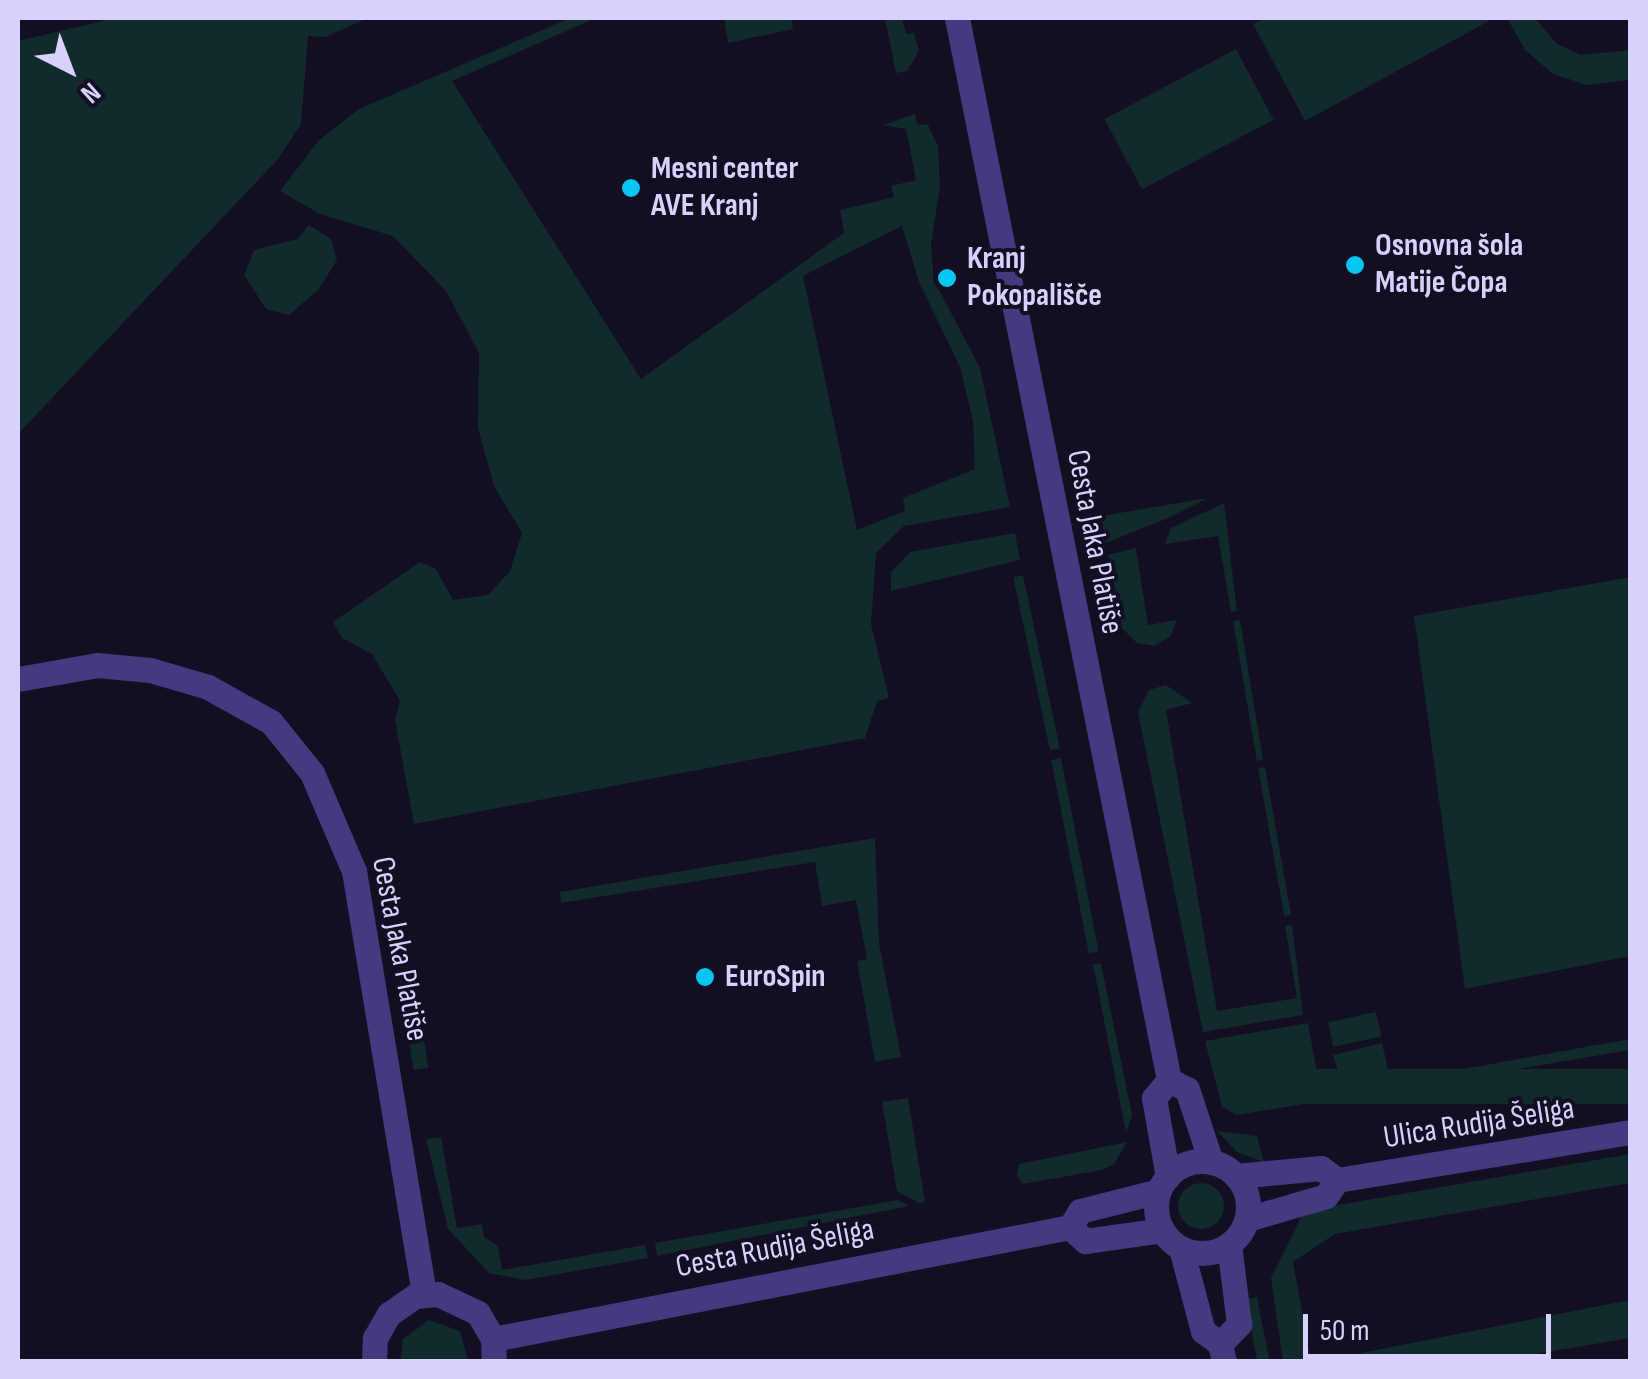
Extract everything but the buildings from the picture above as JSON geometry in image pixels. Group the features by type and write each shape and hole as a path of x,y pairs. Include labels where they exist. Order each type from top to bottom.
{"street":[{"name":"Cesta Jaka Platiše","path":"957,18 1168,1080 1154,1098 1163,1184"},
{"name":"Cesta Jaka Platiše","path":"18,679 97,666 150,670 208,688 270,722 312,773 354,872 424,1294"},
{"name":"Cesta Jaka Platiše","path":"1168,1080 1188,1089 1210,1162"},
{"name":"Ulica Rudija Šeliga","path":"1236,1176 1321,1168 1337,1180 1630,1132"},
{"path":"1210,1162 1236,1176 1248,1197 1247,1218 1230,1245 1239,1324 1222,1353 1203,1331 1172,1239 1156,1211 1163,1184 1186,1163 1210,1162"},
{"name":"Ulica Rudija Šeliga","path":"1247,1218 1326,1196 1337,1180"},
{"name":"Cesta Rudija Šeliga","path":"493,1350 1070,1227 1080,1211 1163,1184"},
{"name":"Cesta Rudija Šeliga","path":"1070,1227 1084,1240 1172,1239"},
{"path":"1172,1239 1204,1254 1230,1245"},
{"path":"374,1362 382,1322 396,1306 424,1294 470,1306 493,1350"}],"green space":[{"path":"115,18 368,18 325,37 308,36 301,124 278,159 18,434 18,41"},
{"path":"570,18 596,18 452,81 641,379 844,233 840,210 894,197 891,186 916,180 906,129 883,125 915,114 917,124 928,125 938,146 940,186 931,245 934,280 980,368 1010,507 904,526 876,553 871,624 889,698 877,701 865,738 414,824 395,720 400,701 372,654 342,638 333,622 420,562 436,569 453,600 488,595 510,571 522,533 494,486 478,428 479,353 446,291 393,236 320,214 280,191 319,140 359,109","holes":["902,226 919,282 960,367 973,421 975,469 903,498 905,511 857,530 803,276"]},
{"path":"724,18 791,18 793,29 728,43"},
{"path":"885,18 902,18 906,34 914,33 919,51 907,71 896,73"},
{"path":"1266,18 1489,21 1305,121 1253,24"},
{"path":"1507,18 1535,18 1556,43 1580,55 1630,50 1630,80 1587,85 1553,74 1525,50"},
{"path":"1236,49 1274,120 1142,190 1104,119"},
{"path":"309,225 331,239 337,260 319,289 289,315 266,309 244,275 254,250 298,239"},
{"path":"1208,498 1168,518 1106,543 1101,516"},
{"path":"1224,503 1237,611 1231,612 1218,536 1165,544 1171,528"},
{"path":"1015,533 1020,560 891,591 891,572 910,552"},
{"path":"1136,548 1148,625 1177,620 1171,636 1154,646 1137,643 1122,628 1108,555"},
{"path":"1023,575 1060,748 1050,750 1013,577"},
{"path":"1630,577 1630,956 1465,989 1414,616"},
{"path":"1240,620 1263,760 1257,761 1233,621"},
{"path":"1166,685 1192,703 1166,710 1217,1011 1297,998 1285,926 1292,925 1303,1015 1203,1032 1138,712 1149,690"},
{"path":"1061,758 1099,951 1089,953 1051,760"},
{"path":"1265,767 1291,915 1284,916 1258,768"},
{"path":"875,838 879,943 901,1057 875,1062 857,961 867,959 856,900 822,906 815,862 561,903 560,892"},
{"path":"1101,963 1132,1115 1126,1133 1093,964"},
{"path":"414,977 428,1068 414,1070 399,979"},
{"path":"1376,1012 1381,1036 1333,1047 1328,1022"},
{"path":"1308,1023 1322,1101 1237,1115 1222,1107 1205,1041"},
{"path":"1630,1039 1630,1050 1347,1098 1333,1055 1382,1043 1391,1082"},
{"path":"1282,1069 1630,1069 1630,1104 1282,1104"},
{"path":"908,1098 925,1202 919,1203 897,1191 882,1102"},
{"path":"1217,1131 1257,1136 1264,1162 1237,1152"},
{"path":"441,1137 457,1228 482,1224 484,1237 498,1246 502,1270 645,1245 648,1258 525,1280 489,1273 448,1229 426,1139"},
{"path":"1127,1142 1114,1164 1102,1170 1023,1184 1017,1175 1019,1164"},
{"path":"1630,1154 1630,1183 1335,1234 1293,1262 1311,1361 1283,1361 1271,1278 1304,1211"},
{"path":"1201,1183 1217,1190 1224,1206 1217,1222 1201,1229 1185,1222 1178,1206 1185,1190"},
{"path":"898,1200 909,1206 657,1256 655,1243"},
{"path":"1257,1297 1269,1361 1257,1362 1245,1299"},
{"path":"1630,1300 1630,1338 1494,1361 1320,1361"},
{"path":"429,1320 460,1331 468,1361 400,1361 403,1339"}],"place":[{"name":"Mesni center AVE Kranj","path":"631,188"},
{"name":"Osnovna šola Matije Čopa","path":"1355,265"},
{"name":"Kranj Pokopališče","path":"947,278"},
{"name":"EuroSpin","path":"705,977"}]}
